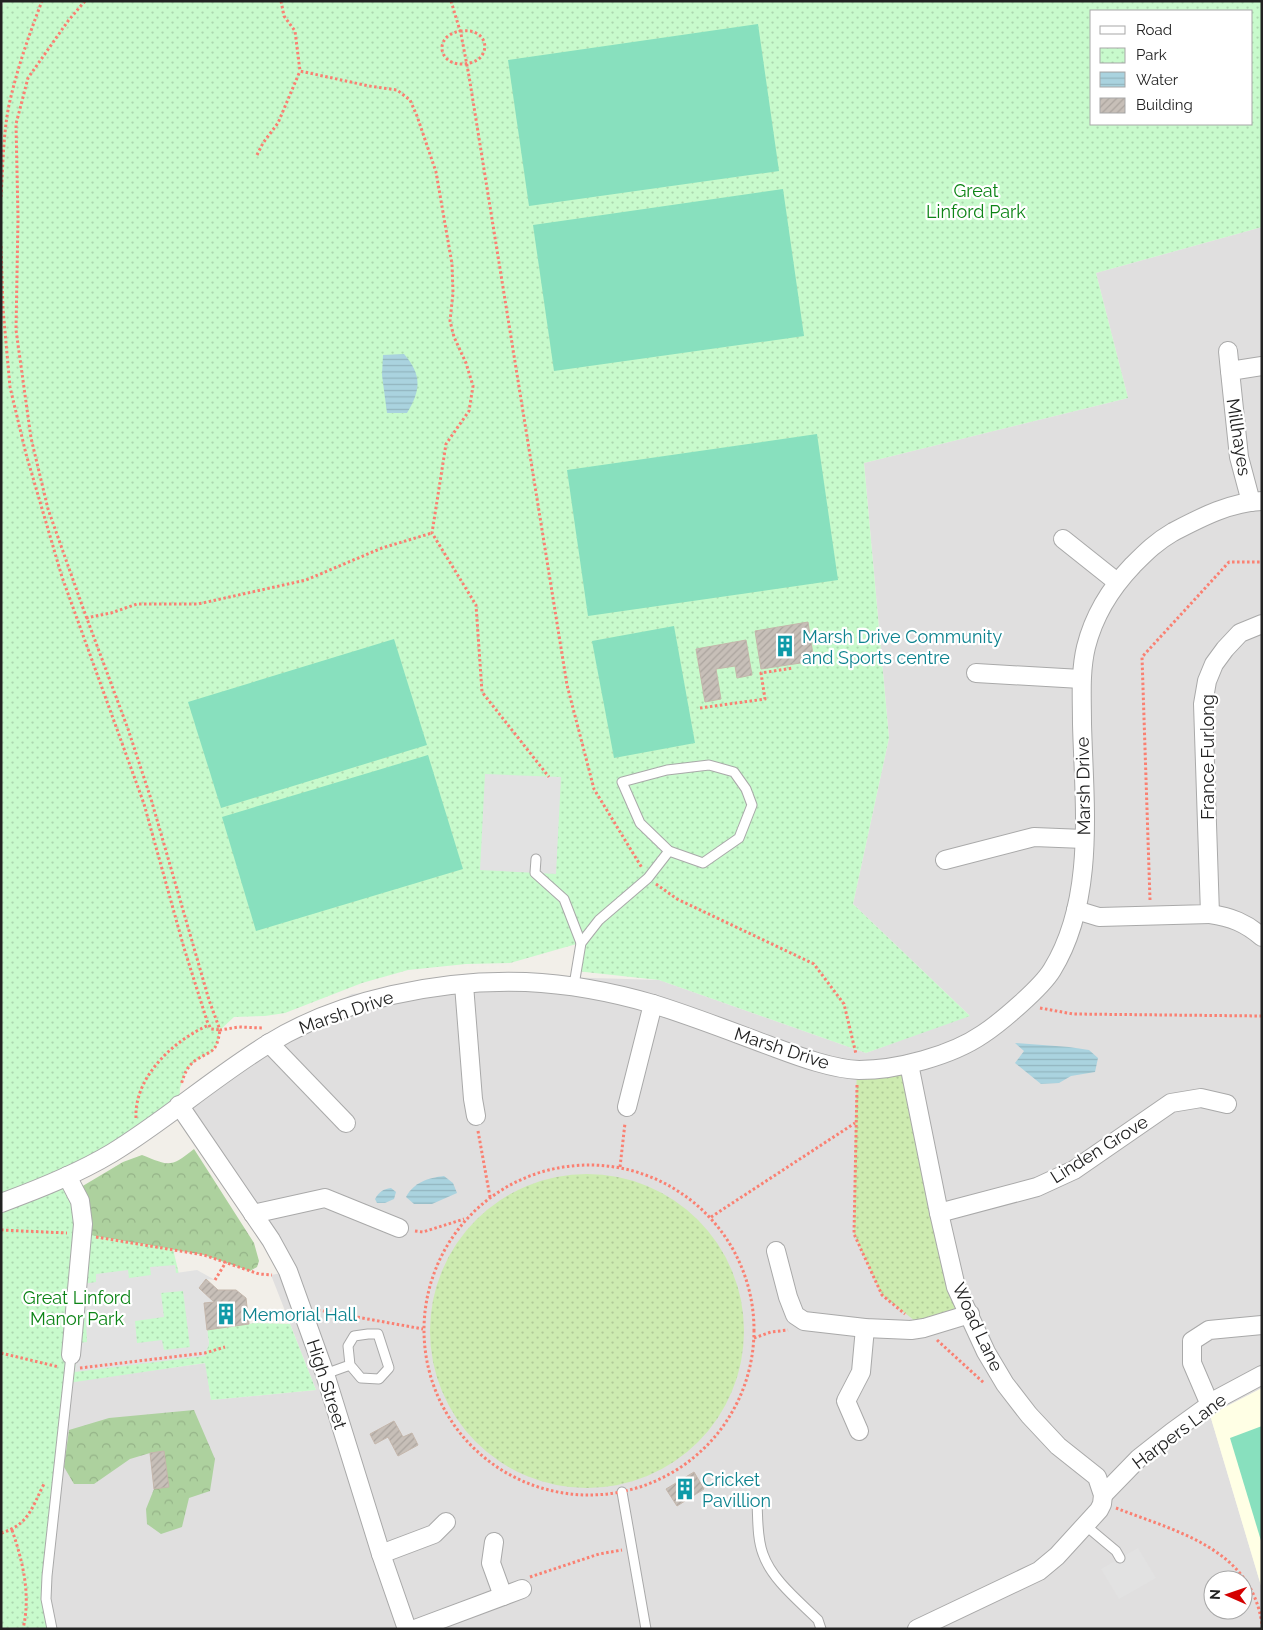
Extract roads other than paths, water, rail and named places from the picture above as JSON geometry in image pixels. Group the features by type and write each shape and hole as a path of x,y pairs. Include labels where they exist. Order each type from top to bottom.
{"street":[{"name":"Millhayes","path":"1228,351 1239,457 1256,501"},
{"path":"1230,371 1262,366"},
{"name":"Marsh Drive","path":"1,1203 67,1176 110,1154 275,1040 311,1021 363,1002 405,992 464,985 520,982 574,985 653,1004 811,1060 858,1070 909,1064 945,1053 982,1035 1020,1004 1050,973 1067,940 1076,910 1083,876 1084,839 1081,678 1087,646 1097,615 1117,582 1155,542 1208,514 1256,501"},
{"path":"1062,538 1117,582"},
{"name":"France Furlong","path":"1210,914 1203,704 1214,664 1225,649 1240,633 1262,624"},
{"path":"976,673 1081,678"},
{"path":"945,860 1034,837 1084,839"},
{"path":"1076,910 1098,917 1210,914 1229,917 1250,927 1262,938"},
{"path":"464,985 476,1116"},
{"path":"627,1107 653,1004"},
{"path":"275,1040 346,1122"},
{"name":"Woad Lane","path":"909,1064 939,1213 956,1286 986,1352 1005,1384 1029,1415 1058,1446 1097,1478 1103,1500"},
{"name":"Linden Grove","path":"939,1213 1037,1187 1074,1170 1171,1103 1201,1098 1228,1104"},
{"name":"High Street","path":"179,1105 271,1240 288,1271 325,1374 381,1554 408,1629"},
{"path":"67,1176 80,1201 83,1224 70,1362"},
{"path":"253,1214 325,1198 399,1228"},
{"path":"776,1251 794,1315 804,1321 865,1328 911,1330 970,1314"},
{"path":"1210,1404 1192,1363 1192,1341 1209,1330 1262,1325"},
{"path":"859,1431 846,1401 861,1372 865,1328"},
{"name":"Harpers Lane","path":"1103,1500 1139,1458 1210,1404 1262,1375"},
{"path":"917,1629 1038,1571 1057,1556 1099,1510 1103,1500"},
{"path":"381,1554 434,1534 446,1522"},
{"path":"494,1542 491,1563 503,1596"},
{"path":"415,1629 522,1589"}],"lane":[{"path":"709,765 734,772 746,789 752,805 739,838 703,863 669,851 640,823 622,782 667,770 709,765"},
{"path":"574,985 581,943 599,920 648,878 669,851"},
{"path":"536,859 535,873 564,899 581,943"},
{"path":"378,1334 389,1368 379,1379 361,1378 350,1365 348,1346 354,1336 378,1334"},
{"path":"46,1629 46,1599 70,1362"},
{"path":"325,1374 350,1365"},
{"path":"622,1492 646,1629"},
{"path":"757,1503 758,1533 763,1554 772,1572 818,1620 821,1629"},
{"path":"1085,1525 1116,1551 1120,1558"},
{"path":"46,1599 52,1629"}],"water":[{"path":"404,354 417,376 418,383 415,397 407,413 387,413 382,375 383,355"},
{"path":"1015,1043 1089,1050 1098,1058 1095,1072 1071,1076 1059,1083 1041,1084 1015,1063 1024,1051"},
{"path":"444,1176 453,1183 457,1193 432,1204 414,1204 406,1197 417,1184"},
{"path":"391,1188 396,1192 394,1199 385,1203 377,1203 375,1199 378,1194 383,1190"}],"place":[{"name":"Marsh Drive Community and Sports centre","path":"785,646"},
{"name":"Memorial Hall","path":"226,1314"},
{"name":"Cricket Pavillion","path":"685,1489"}],"park label":[{"name":"Great Linford Park","path":"976,200"},
{"name":"Great Linford Manor Park","path":"77,1307"}]}
